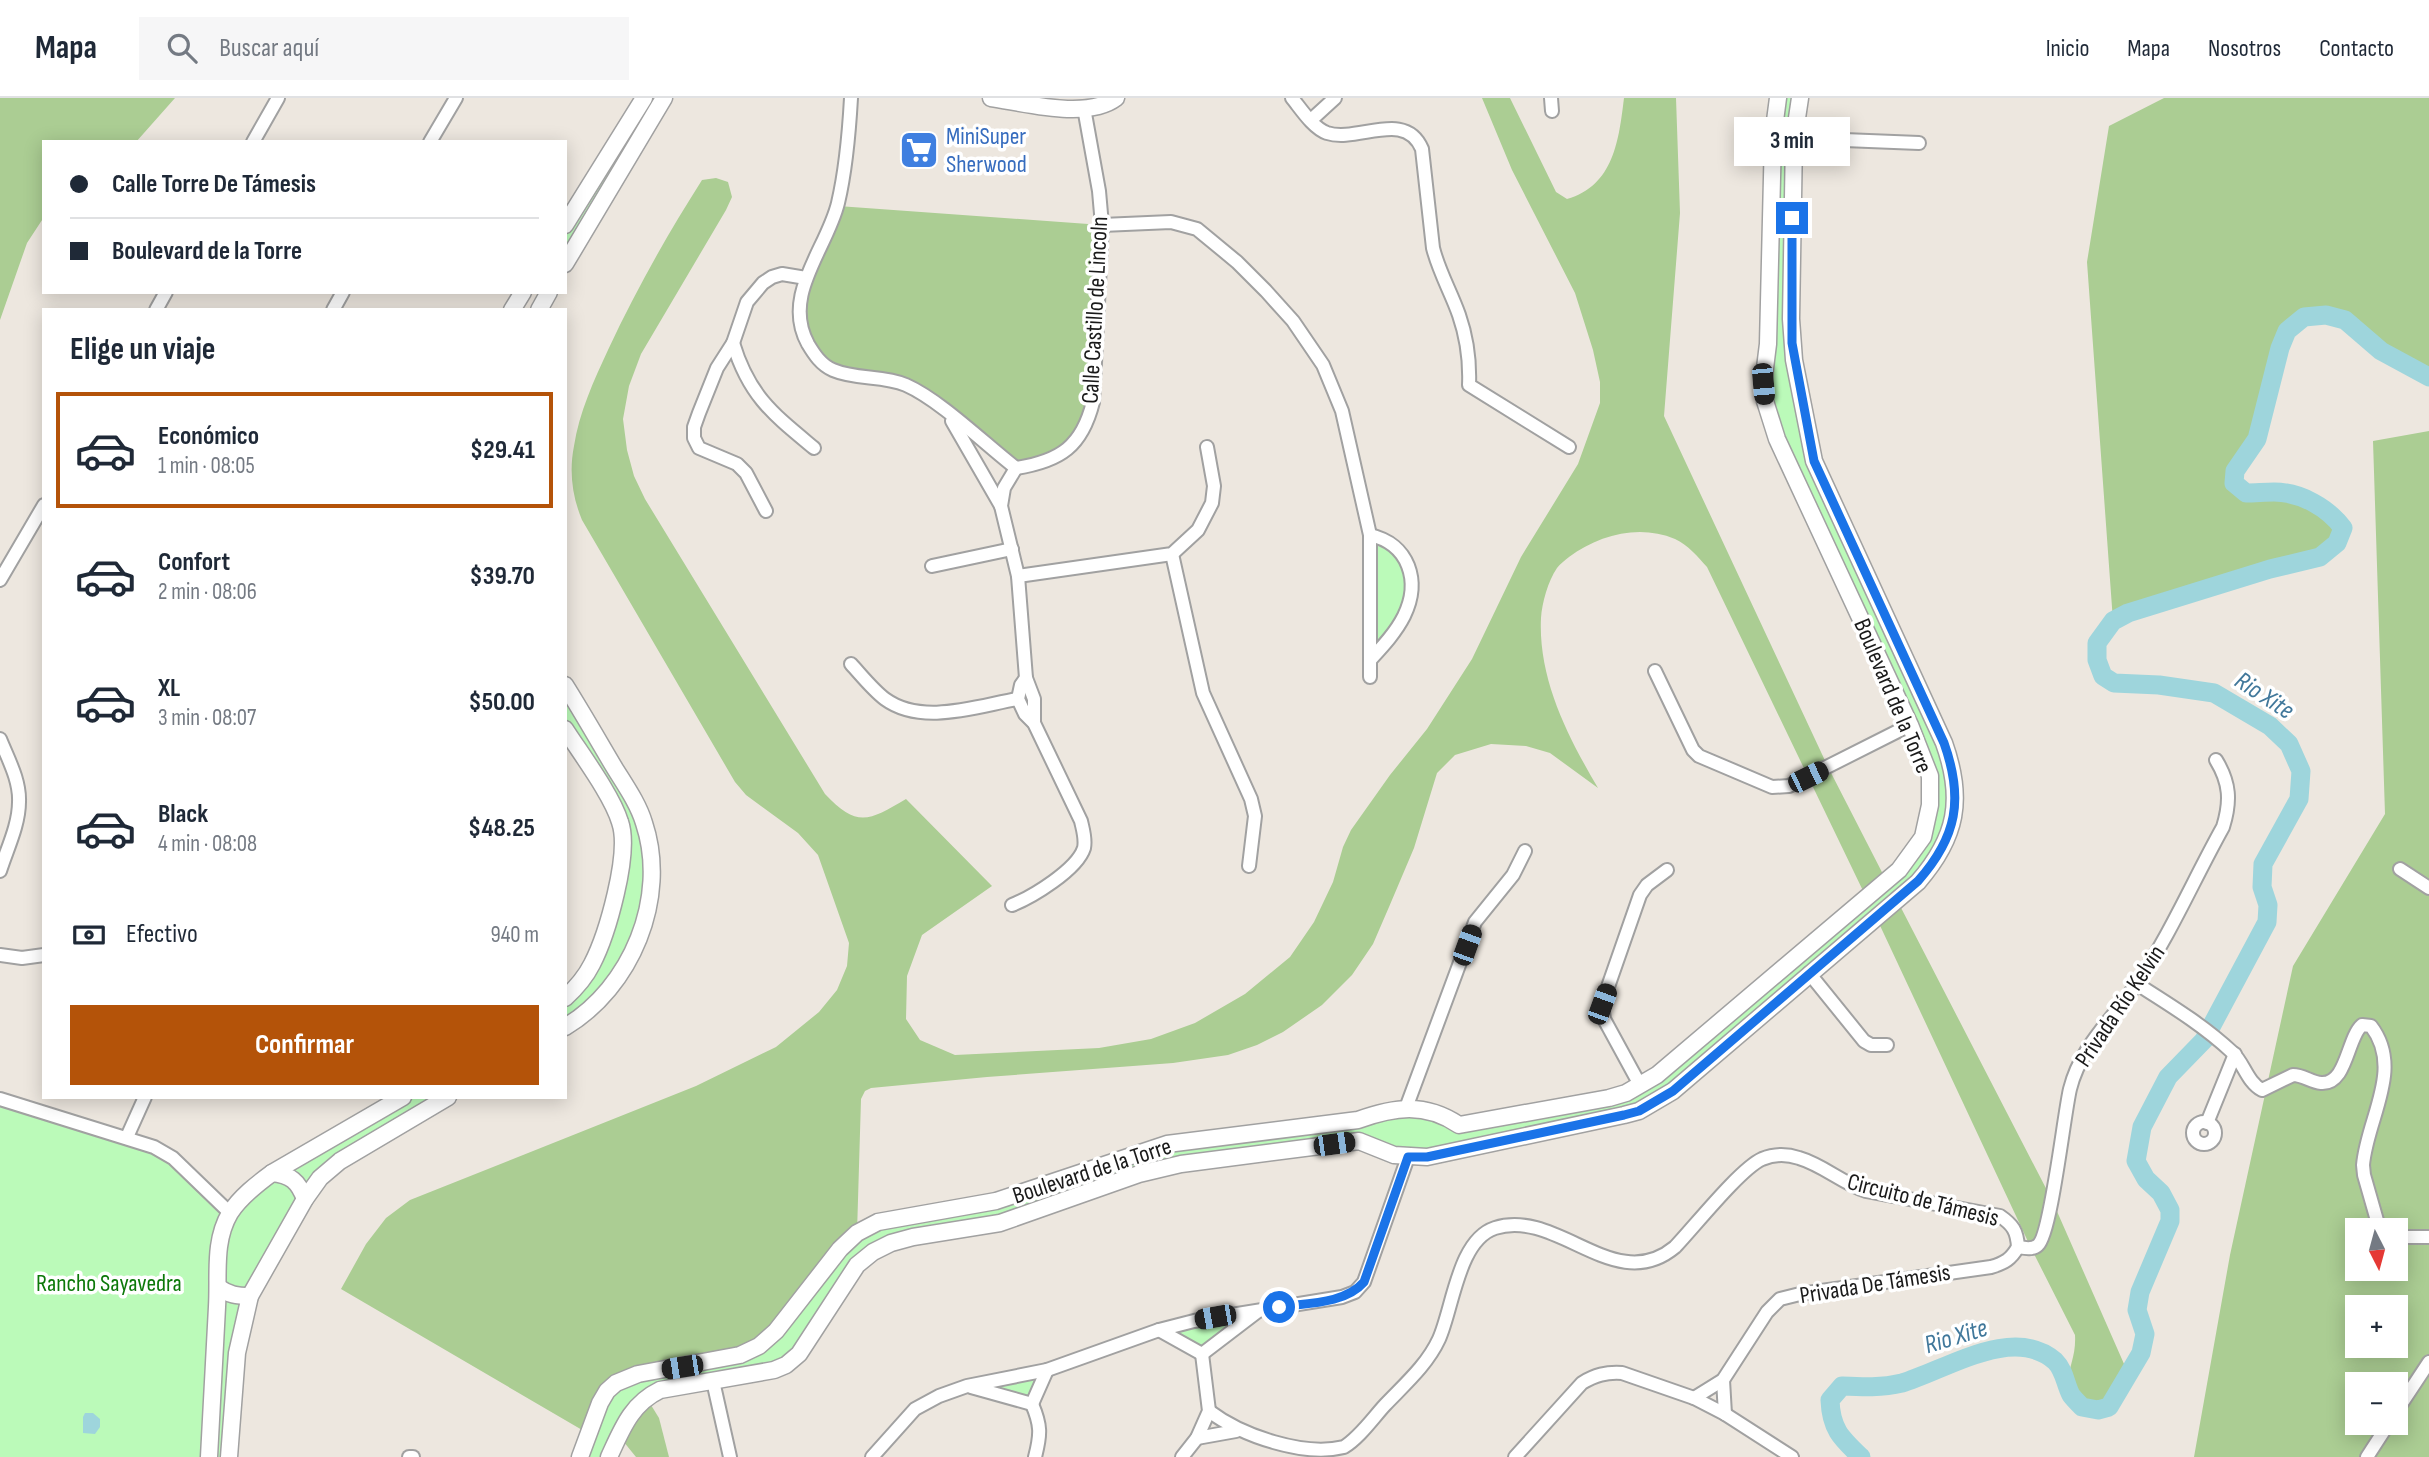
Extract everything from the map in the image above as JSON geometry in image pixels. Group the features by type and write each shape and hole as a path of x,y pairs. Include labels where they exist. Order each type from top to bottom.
{"street":[{"path":"254,140 278,98"},
{"path":"431,140 456,98"},
{"path":"567,222 644,98"},
{"path":"567,261 664,98"},
{"path":"851,98 845,168 838,206 828,235 806,278 801,296 800,316 805,338 815,357 831,370 904,384 922,394 1016,468 1004,488 1001,506"},
{"path":"991,98 1068,108 1101,105 1116,98"},
{"path":"1292,98 1326,133 1396,129 1408,131 1417,137 1422,149 1433,248 1437,265 1464,330 1470,364 1469,385 1569,447"},
{"path":"1311,120 1335,98"},
{"name":"Boulevard de la Torre","path":"580,1457 607,1391 625,1377 740,1355 759,1346 776,1331 840,1248 857,1233 878,1222 996,1201 1167,1144 1358,1120 1382,1111 1406,1108 1438,1115 1458,1125 1609,1098 1657,1075 1899,870 1923,837 1930,805 1930,776 1910,725 1777,439 1765,401 1773,136 1778,98"},
{"name":"Boulevard de la Torre","path":"609,1457 634,1409 646,1397 660,1390 774,1370 786,1365 799,1354 858,1265 873,1252 891,1243 1000,1223 1139,1174 1181,1164 1359,1141 1378,1150 1408,1157 1427,1157 1624,1115 1655,1102 1673,1091 1809,972 1897,900 1933,864 1947,841 1955,816 1956,789 1952,763 1814,461 1794,360 1791,319 1794,138 1800,98"},
{"name":"Calle Castillo de Lincoln","path":"1016,468 1049,460 1066,450 1079,438 1093,402 1102,225 1099,191 1084,108"},
{"path":"1794,138 1919,143"},
{"path":"1102,225 1171,222 1197,229 1237,262 1284,311 1312,346 1333,386 1342,411 1370,535 1370,677"},
{"path":"766,511 747,473 737,464 699,448 694,438 694,427 717,368 733,343 747,302 763,283 782,274 806,278"},
{"path":"733,343 744,374 763,404 814,448"},
{"path":"1765,366 1778,359 1794,360"},
{"path":"947,413 1001,506 1018,576 1026,678 1034,699 1034,723"},
{"path":"1018,576 1172,554 1198,530 1212,503 1214,486 1207,447"},
{"path":"1793,472 1799,473 1808,469 1814,461"},
{"path":"0,580 42,508"},
{"path":"1370,535 1383,538 1402,552 1410,573 1411,587 1404,616 1371,659"},
{"path":"932,566 1012,549"},
{"path":"1172,554 1203,693 1251,800 1255,816 1249,866"},
{"path":"851,664 885,699 902,709 937,712 1018,698"},
{"path":"1655,671 1693,750 1708,761 1772,787 1789,786 1910,725"},
{"path":"1012,905 1034,894 1068,869 1084,848 1085,835 1081,821 1034,723 1018,698 1026,678"},
{"path":"567,688 635,802 645,824 650,849 651,879 642,931 620,974 603,998 581,1018 567,1026"},
{"path":"567,732 614,808 621,823 623,839 613,905 592,964 579,985 567,996"},
{"path":"0,739 13,772 19,802 18,816 0,871"},
{"name":"Privada Río Kelvin","path":"2018,1247 2031,1248 2038,1245 2042,1238 2052,1200 2069,1092 2080,1060 2137,984 2169,932 2223,827 2228,810 2229,790 2224,773 2216,760"},
{"path":"623,839 632,838 650,849"},
{"path":"1406,1108 1475,922 1513,875 1525,851"},
{"path":"2400,869 2429,888"},
{"path":"1640,1085 1604,1019 1602,1004 1640,895 1647,885 1667,870"},
{"path":"0,955 22,958 42,956"},
{"path":"592,964 598,970 620,974"},
{"path":"1809,972 1864,1041 1871,1045 1887,1045"},
{"path":"2137,984 2206,1029 2235,1054 2255,1086 2262,1090 2293,1075 2322,1083 2336,1078 2356,1030 2362,1026 2371,1026 2385,1052 2386,1069 2364,1166 2378,1218"},
{"path":"2207,1123 2235,1054"},
{"path":"0,1099 154,1147 173,1158 230,1213"},
{"path":"127,1137 144,1099"},
{"path":"209,1457 218,1287 217,1256 221,1235 230,1213 272,1172 400,1099"},
{"path":"229,1457 237,1353 250,1296 305,1199 320,1178 341,1161 444,1099"},
{"path":"1358,1120 1354,1131 1359,1141"},
{"path":"1456,1149 1463,1137 1458,1125"},
{"name":"Circuito de Támesis","path":"1236,1431 1304,1457 1327,1455 1346,1446 1428,1359 1440,1337 1466,1256 1477,1240 1493,1228 1516,1225 1539,1230 1616,1260 1647,1263 1664,1256 1675,1247 1748,1168 1760,1160 1783,1155 1808,1161 1849,1185 1866,1191 2000,1216 2012,1224 2018,1247"},
{"path":"872,1457 915,1409 939,1396 967,1386 1047,1370 1159,1330 1194,1321 1342,1297 1355,1292 1364,1282 1408,1157"},
{"path":"272,1172 288,1175 300,1184 305,1199"},
{"path":"2408,1237 2429,1237"},
{"name":"Privada De Támesis","path":"1694,1398 1723,1380 1767,1312 1780,1299 1991,1267 2003,1264 2018,1247"},
{"path":"218,1287 226,1293 250,1296"},
{"path":"1202,1354 1258,1311"},
{"path":"1159,1330 1202,1354"},
{"path":"1182,1457 1197,1438 1209,1411 1202,1354"},
{"path":"2408,1394 2429,1362"},
{"path":"1035,1457 1040,1436 1039,1420 1032,1404 1047,1370"},
{"path":"1515,1457 1568,1395 1582,1383 1595,1375 1622,1373 1694,1398 1725,1414 1792,1457"},
{"path":"1723,1380 1725,1414"},
{"path":"713,1381 730,1457"},
{"path":"967,1386 1032,1404"},
{"path":"1209,1411 1236,1431"},
{"path":"593,1420 604,1432 619,1436"},
{"path":"1197,1438 1236,1431"},
{"path":"2367,1457 2381,1435"}],"green space":[{"path":"0,98 175,98 138,140 42,140 42,220 27,243 0,320"},
{"path":"644,98 664,98 567,261 567,222"},
{"path":"1482,98 1510,98 1556,192 1567,199 1583,193 1595,184 1604,172 1616,145 1624,98 1676,98 1680,213 1664,416 1828,767 1886,880 1866,897 1707,567 1684,544 1675,539 1647,532 1620,534 1581,549 1558,567 1546,592 1541,618 1544,663 1557,707 1598,788 1550,753 1526,746 1491,744 1455,755 1437,773 1414,848 1373,944 1352,975 1322,1005 1283,1032 1228,1055 1173,1063 987,1077 871,1088 865,1091 861,1099 857,1233 776,1331 589,1434 341,1289 366,1244 386,1218 410,1200 696,1086 776,1047 819,1012 837,990 847,966 849,943 818,855 798,833 746,795 735,782 582,520 574,493 574,446 579,421 592,385 641,284 702,180 716,178 728,182 732,197 641,354 629,386 623,419 634,476 645,499 825,794 846,812 864,818 906,799 992,886 922,935 907,976 906,1019 920,1040 955,1055 1099,1048 1151,1039 1195,1023 1245,994 1290,957 1314,922 1333,882 1351,830 1427,729 1472,659 1521,557 1578,464 1600,403 1600,382 1593,350 1575,293 1512,170"},
{"path":"1778,98 1800,98 1791,319 1814,461 1956,789 1933,864 1655,1102 1427,1157 1359,1141 1181,1164 873,1252 786,1365 646,1397 609,1457 580,1457 607,1391 759,1346 857,1233 974,1206 1148,1149 1406,1108 1459,1125 1626,1093 1912,854 1930,776 1765,401"},
{"path":"2164,98 2429,98 2429,377 2381,351 2345,320 2326,315 2304,317 2287,331 2280,348 2257,439 2235,471 2234,482 2246,493 2285,493 2313,503 2330,514 2343,528 2337,543 2320,557 2270,569 2128,613 2113,621 2087,262 2109,126"},
{"path":"838,206 1102,225 1093,402 1066,450 1016,468 922,394 853,376 815,357 800,316"},
{"path":"2429,431 2429,1457 2194,1457 2230,1255 2293,966 2385,814 2373,441"},
{"path":"1370,535 1402,552 1409,603 1371,659"},
{"path":"567,688 635,802 650,849 632,953 567,1025 567,995 592,964 623,839 567,733"},
{"path":"1897,900 2052,1200 2128,1373 2109,1407 2098,1410 2082,1407 2070,1387 2075,1335 2031,1248 1876,917"},
{"name":"Rancho Sayavedra","path":"0,1099 154,1147 230,1212 240,1200 400,1099 445,1099 320,1178 250,1297 229,1457 0,1457"},
{"path":"1258,1311 1202,1354 1159,1330"},
{"path":"1047,1370 1032,1404 967,1386"},
{"path":"646,1397 659,1418 669,1457 636,1457 619,1436"}],"water":[{"path":"85,1413 93,1413 100,1419 100,1427 95,1434 83,1433"}],"waterway":[{"name":"Rio Xite","path":"1861,1457 1843,1438 1832,1418 1830,1400 1842,1386 1902,1383 1978,1354 2019,1347 2038,1351 2055,1361 2073,1398 2082,1407 2098,1410 2109,1407 2141,1353 2145,1334 2137,1310 2140,1292 2170,1221 2170,1210 2161,1193 2146,1179 2136,1161 2142,1127 2168,1077 2204,1040 2267,922 2268,905 2262,887 2263,864 2299,799 2301,771 2289,744 2270,726 2214,693 2159,685 2114,683 2103,676 2097,660 2097,643 2113,621 2128,613 2270,569 2320,557 2337,543 2343,528 2313,502 2284,493 2246,493 2234,483 2235,471 2257,439 2280,348 2287,331 2304,317 2326,315 2345,320 2381,351 2429,377"}],"place":[{"name":"MiniSuper Sherwood","path":"919,150"}],"route":[{"path":"1279,1307 1342,1297 1355,1292 1364,1282 1408,1157 1427,1157 1624,1115 1639,1111 1655,1102 1673,1091 1918,881 1933,864 1947,841 1955,816 1956,789 1952,763 1814,461 1792,343 1792,218"}]}
